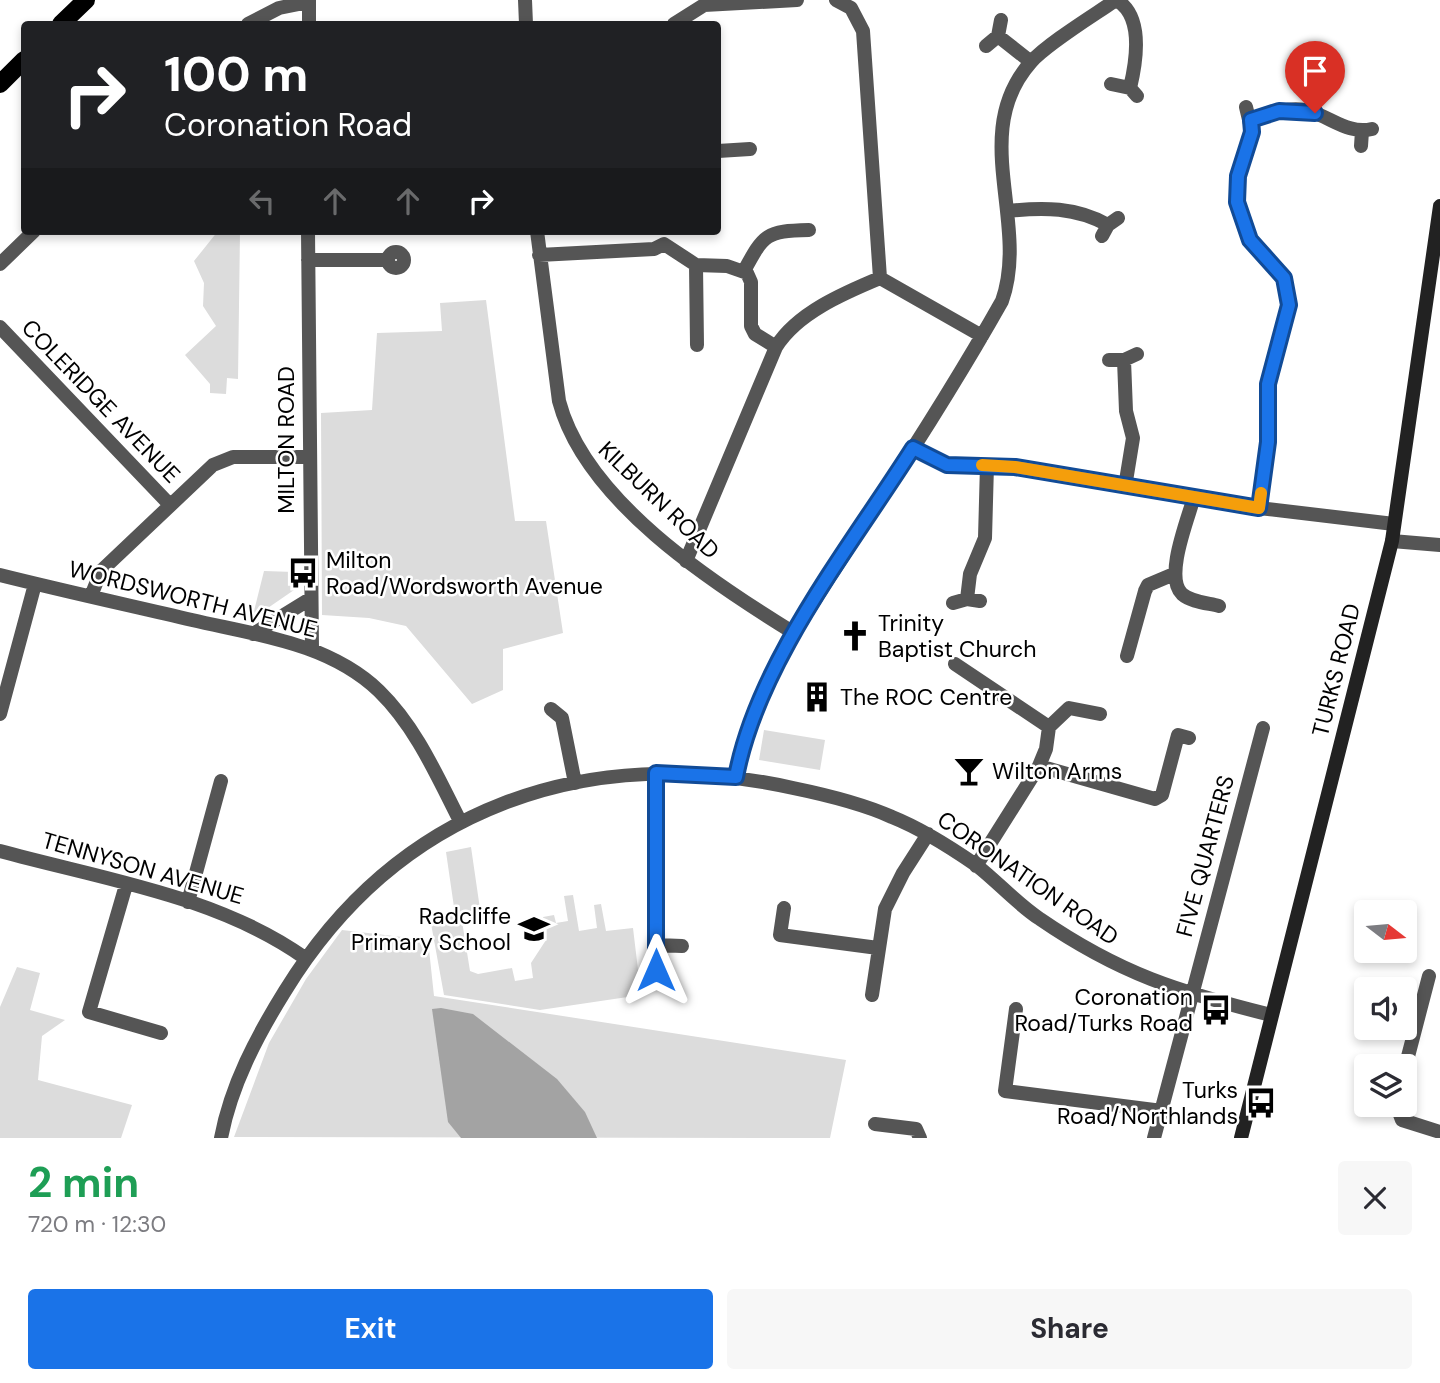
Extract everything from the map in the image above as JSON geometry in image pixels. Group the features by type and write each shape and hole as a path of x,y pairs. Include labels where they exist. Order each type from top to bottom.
{"main road":[{"path":"64,21 86,0"},
{"path":"0,84 21,63"}],"street":[{"path":"524,0 526,21"},
{"path":"679,21 704,5 797,0"},
{"path":"254,21 279,8 309,1 309,21"},
{"path":"840,1 859,18 863,31 880,278"},
{"path":"736,777 756,705 794,633 982,336 1006,288 1010,244 1001,163 1002,124 1016,88 1031,62 1118,1 1124,7 1138,44 1134,92 1111,84"},
{"path":"986,46 998,36 1001,20"},
{"path":"998,36 1031,62"},
{"path":"1259,508 1268,442 1268,384 1289,305 1284,278 1250,240 1237,202 1238,176 1252,132 1248,113 1303,110 1365,136"},
{"path":"721,151 750,149"},
{"name":"TURKS ROAD","path":"1241,1138 1392,541 1440,206"},
{"path":"1008,211 1062,209 1090,216 1109,227"},
{"path":"744,271 766,235 780,230 809,230"},
{"path":"0,264 30,235"},
{"name":"MILTON ROAD","path":"309,235 312,649"},
{"name":"KILBURN ROAD","path":"537,235 559,401 573,443 596,475 686,561 712,582 794,633"},
{"path":"539,255 654,249 665,237 696,265 727,266 744,271 751,282 751,326 755,334 776,347"},
{"path":"309,260 388,260"},
{"path":"696,265 697,345"},
{"path":"880,278 982,336"},
{"path":"686,561 783,335 801,319 880,278"},
{"name":"COLERIDGE AVENUE","path":"0,327 170,505"},
{"path":"1123,358 1126,411 1133,438 1125,486"},
{"path":"913,448 947,465 1015,467 1259,508 1394,524"},
{"path":"91,596 101,571 222,460 309,457"},
{"path":"967,601 970,574 985,538 987,466"},
{"path":"1194,497 1174,574 1182,594 1219,606"},
{"path":"1392,541 1440,545"},
{"path":"1127,656 1148,585 1174,574"},
{"name":"WORDSWORTH AVENUE","path":"0,575 312,649 358,674 392,705 420,745 460,821"},
{"path":"0,714 35,584"},
{"path":"253,634 310,599"},
{"path":"955,664 1049,727"},
{"path":"976,866 1039,766 1046,749 1049,727 1069,708 1100,714"},
{"path":"551,709 562,718 575,782"},
{"name":"FIVE QUARTERS","path":"1154,1138 1263,728"},
{"path":"1039,766 1155,799 1162,795 1178,735 1189,738"},
{"path":"656,773 656,970"},
{"name":"CORONATION ROAD","path":"221,1138 233,1095 257,1036 305,958 346,908 376,881 460,821 522,796 575,782 656,773 736,777 834,797 892,816 928,834 976,866 1037,918 1087,950 1140,977 1192,995 1271,1016"},
{"path":"188,902 222,781"},
{"path":"873,995 885,909 902,873 928,834"},
{"name":"TENNYSON AVENUE","path":"0,851 224,912 305,958"},
{"path":"125,885 89,1012 161,1033"},
{"path":"785,908 780,935 878,948"},
{"path":"657,945 682,946"},
{"path":"1409,1054 1429,976"},
{"path":"1016,1009 1005,1091 1162,1111"},
{"path":"1401,1117 1402,1120 1440,1132"},
{"path":"875,1124 916,1129 920,1138"}],"shaded area":[{"path":"215,235 240,235 238,379 227,378 226,394 210,393 210,384 185,355 216,326 203,306 204,283 194,261"},
{"path":"486,300 515,521 546,521 563,633 503,649 503,690 472,704 406,626 369,618 322,615 321,413 372,410 377,333 442,331 440,303"},
{"path":"264,571 294,572 294,590 252,619"},
{"path":"764,730 825,740 820,770 759,760"},
{"path":"471,847 480,909 461,915 470,971 478,974 512,968 515,981 533,978 531,963 546,940 543,917 554,915 556,923 568,921 564,896 573,895 579,931 597,928 594,905 601,904 606,931 633,928 641,995 540,1010 444,995 430,918 455,914 446,852"},
{"path":"342,930 428,940 434,996 846,1060 830,1138 234,1137 269,1043 306,979"},
{"path":"17,967 40,973 30,1010 65,1020 42,1036 38,1080 132,1105 121,1138 0,1138 0,1007"},
{"path":"432,1009 473,1014 557,1079 585,1112 597,1138 461,1138 448,1122"}],"slow traffic":[{"path":"982,465 1015,467 1259,508 1261,493"}],"place":[{"name":"Milton Road/Wordsworth Avenue","path":"303,573"},
{"name":"Trinity Baptist Church","path":"855,636"},
{"name":"The ROC Centre","path":"817,697"},
{"name":"Wilton Arms","path":"969,771"},
{"name":"Radcliffe Primary School","path":"534,929"},
{"name":"Coronation Road/Turks Road","path":"1216,1010"},
{"name":"Turks Road/Northlands","path":"1261,1103"}],"route":[{"path":"656,970 656,773 736,777 742,748 765,686 794,633 913,448 947,465 1015,467 1259,508 1268,442 1265,401 1287,317 1289,290 1276,266 1256,248 1243,226 1237,202 1238,176 1250,143 1251,120 1279,111 1303,110 1315,113"}]}
